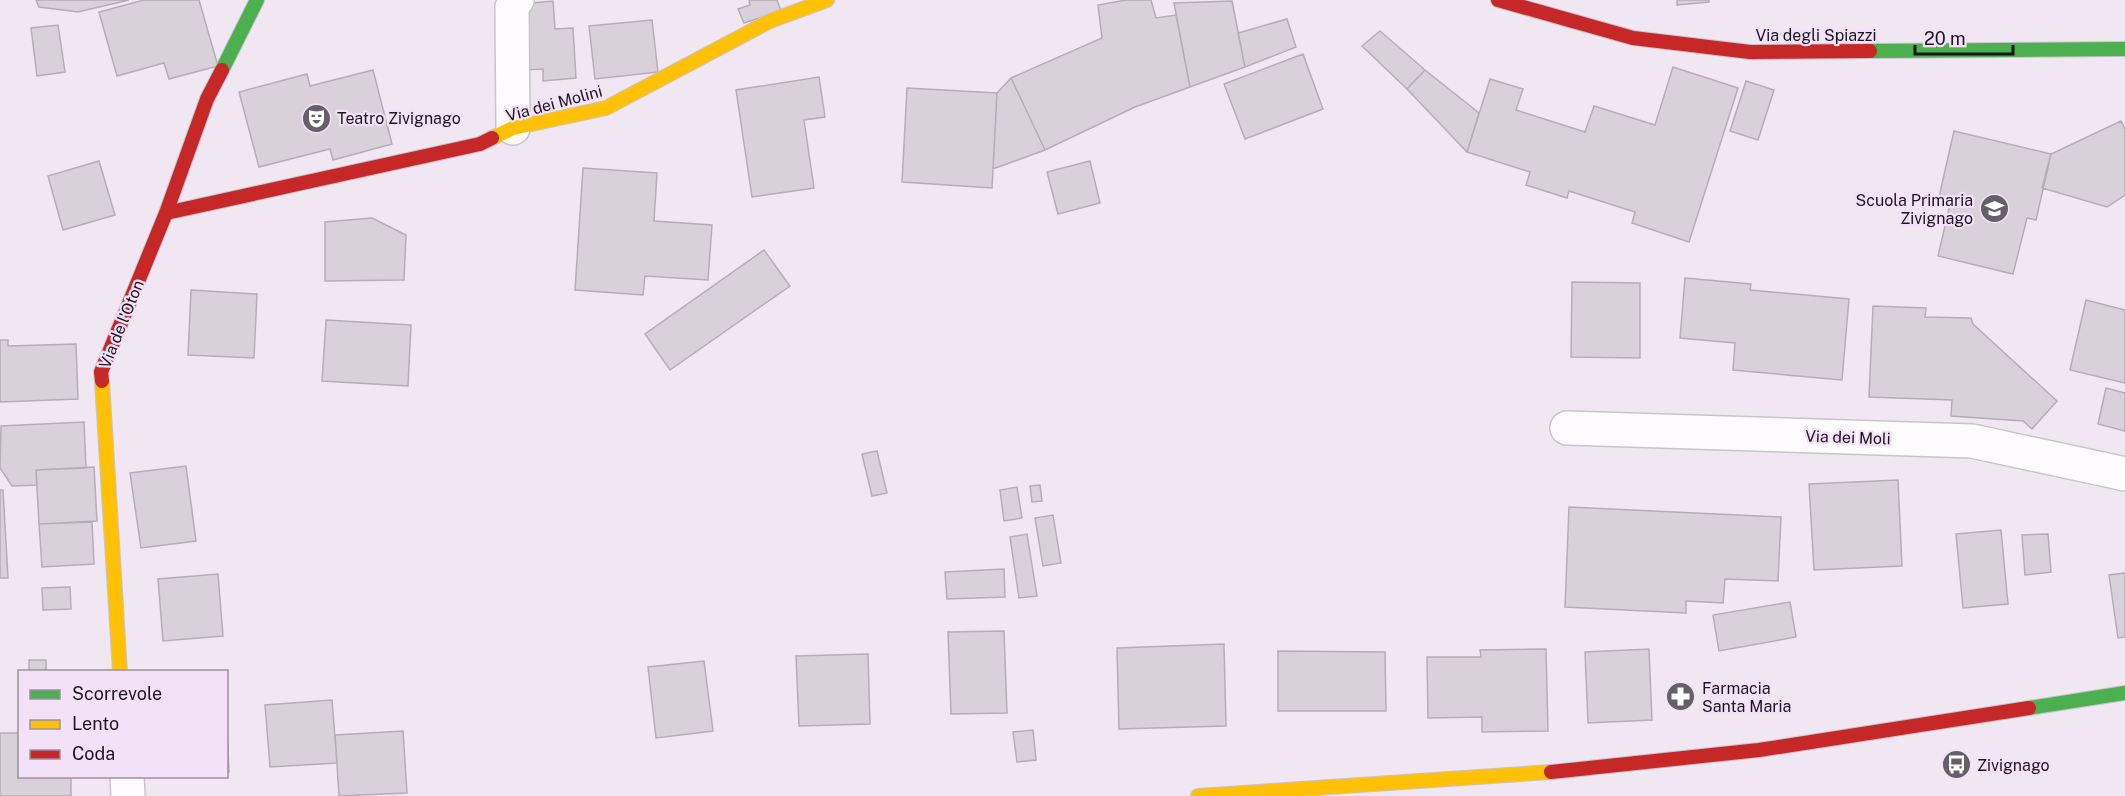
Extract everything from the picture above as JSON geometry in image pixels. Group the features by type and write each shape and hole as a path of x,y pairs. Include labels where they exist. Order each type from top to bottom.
{"street":[{"name":"Via de l'Oton","path":"120,670 100,372 166,213 207,99 257,0"},
{"path":"513,128 512,7 517,0"},
{"name":"Via dei Molini","path":"166,213 480,144 513,128 606,108 770,21 827,0"},
{"name":"Via degli Spiazzi","path":"1498,0 1633,39 1750,52 2125,49"},
{"name":"Via dei Moli","path":"1567,428 1972,441 2125,474"},
{"path":"1198,796 1555,772 1748,752 2125,693"},
{"path":"127,778 128,796"}],"building":[{"path":"36,0 129,0 78,12 39,7"},
{"path":"144,0 199,0 218,66 169,79 164,63 117,76 99,12"},
{"path":"749,0 777,0 781,11 744,23 738,9 750,5"},
{"path":"1126,0 1151,0 1156,18 1176,15 1190,87 1135,107 1045,150 1011,78 1102,38 1098,5"},
{"path":"1677,0 1709,0 1709,2 1677,5"},
{"path":"553,1 555,29 573,28 576,78 543,81 543,69 525,70 521,4"},
{"path":"1232,1 1245,67 1190,87 1174,3"},
{"path":"1287,19 1296,47 1245,67 1238,33"},
{"path":"652,20 658,72 595,79 589,26"},
{"path":"58,25 65,72 37,76 31,28"},
{"path":"1380,31 1425,70 1407,89 1362,46"},
{"path":"1303,54 1323,109 1245,139 1224,84"},
{"path":"1673,67 1738,88 1689,242 1632,223 1635,212 1569,191 1567,198 1526,185 1530,172 1467,152 1490,79 1523,89 1516,110 1585,132 1594,106 1655,125"},
{"name":"Teatro Zivignago","path":"373,70 392,144 333,160 330,149 259,167 239,92 307,74 310,86"},
{"path":"1425,70 1479,113 1467,152 1407,89"},
{"path":"819,77 825,117 804,120 814,188 752,197 736,90"},
{"path":"1011,78 1045,150 993,169 997,93"},
{"path":"1746,81 1774,90 1758,140 1730,131"},
{"path":"907,88 997,93 992,188 902,182"},
{"path":"2121,121 2125,129 2125,195 2107,207 2042,188 2051,154"},
{"name":"Scuola Primaria Zivignago","path":"1954,131 2051,154 2036,220 2027,218 2013,274 1938,256 1951,200 1939,197"},
{"path":"99,161 115,215 63,230 48,176"},
{"path":"1090,161 1100,203 1058,214 1047,172"},
{"path":"583,168 657,173 654,221 712,225 708,280 645,276 643,295 575,290"},
{"path":"372,218 406,235 404,280 325,281 325,222"},
{"path":"764,250 790,286 670,370 645,334"},
{"path":"1685,278 1751,284 1750,290 1849,299 1842,380 1733,370 1735,343 1680,338"},
{"path":"1572,282 1640,283 1640,358 1571,357"},
{"path":"191,290 257,294 254,358 188,355"},
{"path":"2086,300 2125,310 2125,383 2070,370"},
{"path":"1873,306 1926,308 1925,317 1971,318 1973,324 2057,401 2032,429 2023,421 1951,416 1952,400 1869,397"},
{"path":"326,320 411,325 408,386 322,381"},
{"path":"0,340 8,340 8,346 76,344 78,399 0,402"},
{"path":"2106,388 2125,393 2125,431 2098,424"},
{"path":"84,422 86,468 36,470 37,485 12,486 0,468 1,426"},
{"path":"877,451 887,493 872,496 862,454"},
{"path":"186,466 196,541 141,548 130,473"},
{"path":"94,467 97,521 39,524 36,470"},
{"path":"1898,480 1902,566 1814,570 1809,484"},
{"path":"1040,485 1042,501 1032,502 1030,486"},
{"path":"1017,487 1022,518 1004,521 1000,490"},
{"path":"0,490 3,490 8,578 0,578"},
{"path":"1569,507 1781,517 1778,581 1725,579 1723,603 1686,601 1686,613 1565,607"},
{"path":"1053,515 1061,563 1043,566 1035,518"},
{"path":"92,522 94,564 42,567 39,524"},
{"path":"2001,530 2008,604 1963,608 1956,534"},
{"path":"1027,534 1037,596 1019,598 1010,537"},
{"path":"2048,534 2051,572 2025,575 2022,535"},
{"path":"1004,569 1005,597 947,599 945,572"},
{"path":"2125,573 2125,637 2118,638 2109,575"},
{"path":"218,574 223,636 163,641 158,579"},
{"path":"70,587 71,609 43,610 42,588"},
{"path":"1790,602 1796,637 1719,651 1713,615"},
{"path":"1004,631 1007,713 951,714 948,632"},
{"path":"1224,644 1226,726 1119,729 1117,648"},
{"path":"1546,649 1548,731 1482,732 1482,717 1428,718 1427,657 1481,657 1480,650"},
{"path":"1649,649 1652,720 1588,723 1585,652"},
{"path":"1278,651 1385,652 1386,711 1278,711"},
{"path":"868,654 870,724 799,726 796,656"},
{"path":"29,660 46,660 46,670 29,670"},
{"path":"704,661 713,731 656,738 648,667"},
{"path":"332,700 337,763 270,767 265,705"},
{"path":"1033,730 1036,760 1017,762 1013,732"},
{"path":"403,731 407,793 339,796 335,735"},
{"path":"0,733 18,733 18,778 71,778 71,796 0,796"}],"traffic: fast":[{"path":"222,70 257,0"},
{"path":"1870,51 2125,49"},
{"path":"2029,708 2125,693"}],"traffic: slow":[{"path":"492,138 513,128 606,108 770,21 827,0"},
{"path":"102,381 120,670"},
{"path":"1198,796 1551,772"}],"traffic: jam":[{"path":"1498,0 1633,38 1750,52 1870,51"},
{"path":"102,381 101,372 166,213 207,99 222,70"},
{"path":"166,213 480,144 492,138"},
{"path":"1551,772 1759,750 2029,708"}],"place":[{"name":"Teatro Zivignago","path":"316,118"},
{"name":"Scuola Primaria Zivignago","path":"1994,209"},
{"name":"Farmacia Santa Maria","path":"1681,697"},
{"name":"Zivignago","path":"1956,765"}]}
